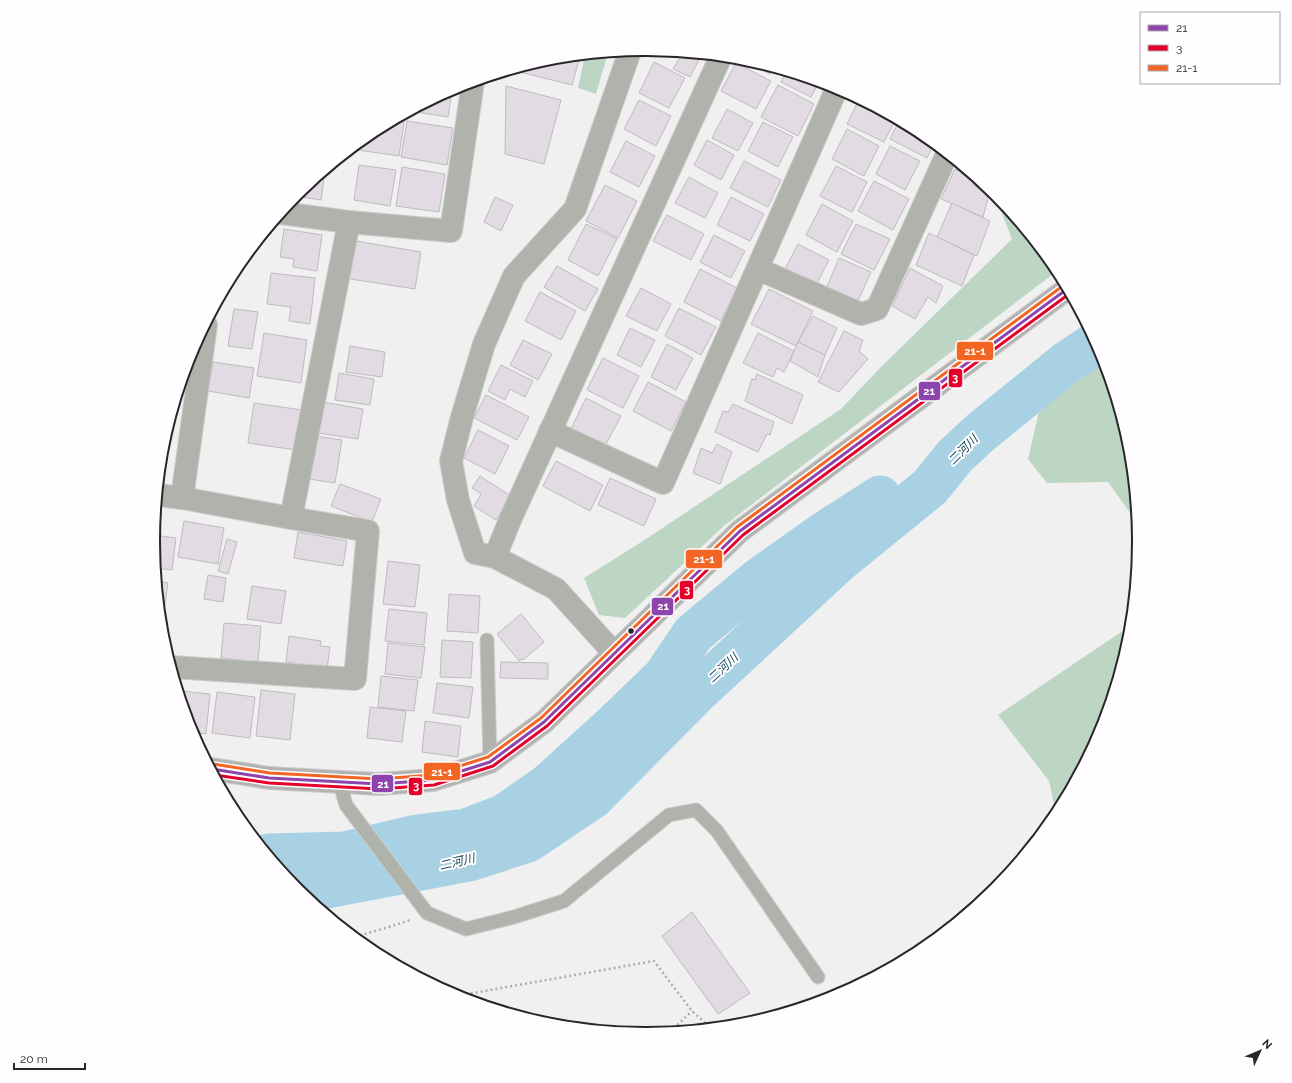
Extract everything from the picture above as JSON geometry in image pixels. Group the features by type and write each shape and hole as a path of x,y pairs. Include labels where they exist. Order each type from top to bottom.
{"main road":[{"path":"219,770 269,778 379,784 433,780 490,762 544,722 614,652 631,638 740,531 1062,293"}],"street":[{"path":"614,652 556,589 495,557 476,553 458,500 451,461 462,417 484,344 514,276 575,209 628,57"},
{"path":"495,557 550,431 718,61"},
{"path":"288,214 349,222 451,231 472,89"},
{"path":"550,431 663,483 834,94"},
{"path":"758,269 861,314 877,309 945,158"},
{"path":"291,518 349,222"},
{"path":"182,498 194,364"},
{"path":"163,496 368,531 355,679 177,667"}],"lane":[{"path":"487,640 490,762"},
{"path":"339,782 346,805 427,913 466,929 514,917 564,901 669,815 696,810 717,831 818,977"}],"path":[{"path":"362,935 427,913"},
{"path":"470,994 654,961 692,1011 706,1023"},
{"path":"676,1026 692,1011"}],"green space":[{"path":"607,58 596,94 578,88 584,60"},
{"path":"1001,210 1031,246 1052,275 725,525 625,618 599,615 584,578 643,541 841,409 881,367 1012,239"},
{"path":"1096,359 1106,385 1122,447 1130,513 1108,482 1047,483 1028,459 1043,394"},
{"path":"1123,631 1115,667 1106,698 1095,727 1081,756 1054,804 1049,781 998,715"}],"building":[{"path":"680,57 699,59 690,77 673,69"},
{"path":"579,61 572,85 522,72 551,65"},
{"path":"654,62 685,78 669,108 639,93"},
{"path":"735,64 771,81 756,109 721,91"},
{"path":"784,77 816,87 811,97 781,82"},
{"path":"778,85 814,104 798,136 761,117"},
{"path":"506,86 561,100 544,164 505,154"},
{"path":"451,97 448,117 419,112"},
{"path":"639,100 671,116 656,146 624,129"},
{"path":"857,104 893,124 884,142 847,124"},
{"path":"727,109 753,123 738,151 712,138"},
{"path":"407,121 453,128 447,165 401,157"},
{"path":"402,122 404,122 399,156 359,150"},
{"path":"763,122 793,137 778,167 748,151"},
{"path":"897,126 932,149 927,158 890,139"},
{"path":"847,129 879,146 864,176 832,159"},
{"path":"707,140 734,155 721,180 694,165"},
{"path":"626,141 655,156 639,187 610,172"},
{"path":"890,146 920,161 905,190 876,174"},
{"path":"744,161 781,180 768,207 730,188"},
{"path":"359,165 396,170 390,206 354,200"},
{"path":"836,166 867,182 852,212 820,196"},
{"path":"402,167 445,174 439,212 396,206"},
{"path":"955,169 966,176 974,183 973,185 988,197 983,217 941,199"},
{"path":"689,177 718,193 705,218 675,203"},
{"path":"324,178 321,200 304,197"},
{"path":"874,181 909,199 893,230 858,211"},
{"path":"605,185 637,201 618,238 586,221"},
{"path":"495,197 513,205 501,231 484,222"},
{"path":"731,197 764,214 750,241 717,225"},
{"path":"952,203 990,221 977,256 937,237"},
{"path":"822,204 853,221 837,252 806,235"},
{"path":"667,215 704,234 691,260 653,241"},
{"path":"586,224 617,239 598,276 568,260"},
{"path":"856,224 890,239 874,270 841,254"},
{"path":"284,229 322,235 317,271 293,267 294,259 280,257"},
{"path":"929,233 974,255 962,286 916,265"},
{"path":"714,235 745,251 731,278 700,262"},
{"path":"350,240 421,252 415,289 344,278"},
{"path":"798,244 829,260 814,289 783,273"},
{"path":"839,258 871,272 857,303 826,289"},
{"path":"557,266 598,289 585,311 544,287"},
{"path":"910,268 943,286 936,303 928,297 915,319 892,306"},
{"path":"700,269 737,288 721,321 684,302"},
{"path":"271,273 315,278 310,324 289,321 291,307 267,304"},
{"path":"641,288 671,304 657,331 626,316"},
{"path":"769,289 813,311 796,346 751,324"},
{"path":"540,292 576,311 561,340 525,321"},
{"path":"679,308 716,327 701,355 665,336"},
{"path":"234,309 258,312 252,349 228,346"},
{"path":"813,316 837,328 825,355 798,342"},
{"path":"630,328 655,340 641,367 617,355"},
{"path":"844,331 863,340 859,351 868,359 839,392 818,382"},
{"path":"264,333 307,340 301,383 257,376"},
{"path":"758,333 794,351 784,372 777,368 773,377 743,363"},
{"path":"523,340 552,354 538,380 510,365"},
{"path":"798,342 825,355 818,377 790,361"},
{"path":"667,344 693,358 676,390 651,377"},
{"path":"350,346 385,352 382,377 346,372"},
{"path":"603,358 639,376 623,408 587,390"},
{"path":"213,362 254,368 249,398 208,391"},
{"path":"501,365 533,381 525,397 510,389 505,400 488,391"},
{"path":"339,373 374,379 370,405 335,400"},
{"path":"757,374 803,395 792,424 745,401 752,379 755,380"},
{"path":"648,382 686,402 671,431 633,411"},
{"path":"486,395 529,417 517,440 474,418"},
{"path":"586,398 621,416 605,446 571,429"},
{"path":"323,402 363,409 358,439 318,433"},
{"path":"254,403 302,410 296,450 248,443"},
{"path":"733,404 774,422 770,435 767,434 758,452 715,432 723,411 728,412"},
{"path":"478,430 509,446 495,474 464,458"},
{"path":"315,436 342,440 335,483 309,479"},
{"path":"717,444 732,452 720,484 693,473 701,448 712,453"},
{"path":"556,461 603,485 590,511 543,486"},
{"path":"480,476 511,496 496,520 474,506 481,494 472,488"},
{"path":"610,478 656,499 644,526 598,505"},
{"path":"340,484 381,499 372,522 331,506"},
{"path":"184,521 224,528 218,564 178,557"},
{"path":"298,532 347,541 343,566 294,558"},
{"path":"160,536 176,538 172,570 162,569"},
{"path":"227,539 237,542 228,574 218,571"},
{"path":"388,561 420,565 415,607 383,604"},
{"path":"208,575 226,578 223,602 204,599"},
{"path":"163,582 168,583 165,604"},
{"path":"252,586 286,591 281,624 247,619"},
{"path":"449,594 480,596 478,633 447,631"},
{"path":"389,609 427,613 424,645 385,641"},
{"path":"521,614 544,642 523,660 522,659 519,661 497,634"},
{"path":"224,623 261,626 258,662 221,658"},
{"path":"289,636 321,641 320,646 330,647 327,668 286,662"},
{"path":"442,640 473,642 471,678 440,677"},
{"path":"388,643 425,647 421,678 385,674"},
{"path":"501,662 548,663 548,679 500,678"},
{"path":"381,676 418,680 414,711 378,707"},
{"path":"437,683 473,687 469,718 433,713"},
{"path":"261,690 295,694 290,740 256,736"},
{"path":"184,691 210,694 206,734 200,733"},
{"path":"217,692 255,697 250,738 212,733"},
{"path":"370,707 406,711 402,742 367,738"},
{"path":"425,721 461,726 458,757 422,752"},
{"path":"692,912 750,993 718,1014 662,936"}],"waterway":[{"name":"二河川","path":"309,891 469,860 528,841 592,798 696,693 840,560 930,487 955,456 981,432 1066,363 1090,347"},
{"path":"275,855 345,853 417,836 466,830 505,815 548,785 664,677 693,634 758,580 824,533 880,497"}],"transit line":[{"name":"21-1","path":"215,764 270,773 379,779 432,775 488,757 541,718 737,527 1060,288"},
{"name":"21","path":"219,770 269,778 379,784 433,780 490,762 544,722 740,531 1062,293"},
{"name":"3","path":"222,776 269,783 379,789 434,785 493,766 547,726 743,535 1065,297"}]}
